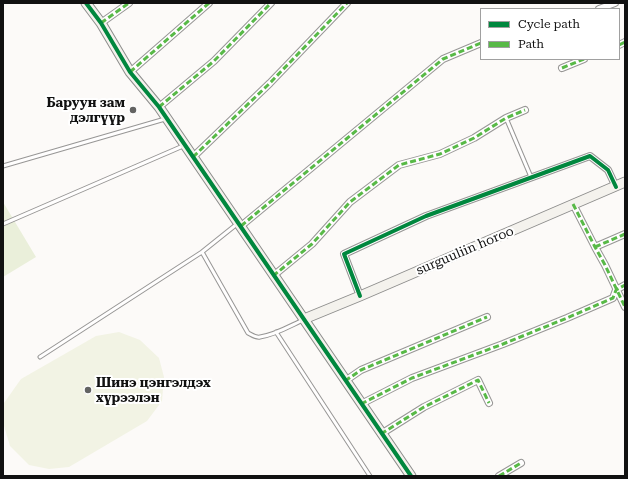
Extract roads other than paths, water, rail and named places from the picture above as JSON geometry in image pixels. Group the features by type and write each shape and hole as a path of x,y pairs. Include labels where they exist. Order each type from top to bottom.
{"street":[{"path":"86,3 101,23 130,72 159,107 411,476"},
{"path":"101,23 122,5 129,3"},
{"path":"130,72 209,3"},
{"path":"159,107 214,61 271,3"},
{"path":"192,157 270,82 347,3"},
{"path":"602,6 615,3"},
{"path":"240,224 443,59 480,43"},
{"path":"562,68 582,60"},
{"path":"273,276 312,244 350,202 399,165 440,154 474,138 506,118 525,110"},
{"path":"360,296 344,254 426,216 590,156 608,170 616,187"},
{"name":"surguuliin horoo","path":"304,319 625,182"},
{"path":"573,204 625,307"},
{"path":"595,247 625,234"},
{"path":"361,404 412,378 568,318 612,298 616,290 625,285"},
{"path":"345,381 361,370 487,317"},
{"path":"381,434 424,407 478,380 489,403"},
{"path":"499,476 521,463"}],"lane":[{"path":"506,118 531,177"},
{"path":"3,166 166,119"},
{"path":"3,224 184,145"},
{"path":"40,357 202,252 240,224"},
{"path":"202,252 248,332 253,336 260,338 304,319"},
{"path":"276,332 370,476"}],"place":[{"name":"Баруун зам дэлгүүр","path":"133,110"},
{"name":"Шинэ цэнгэлдэх хүрээлэн","path":"88,390"}]}
